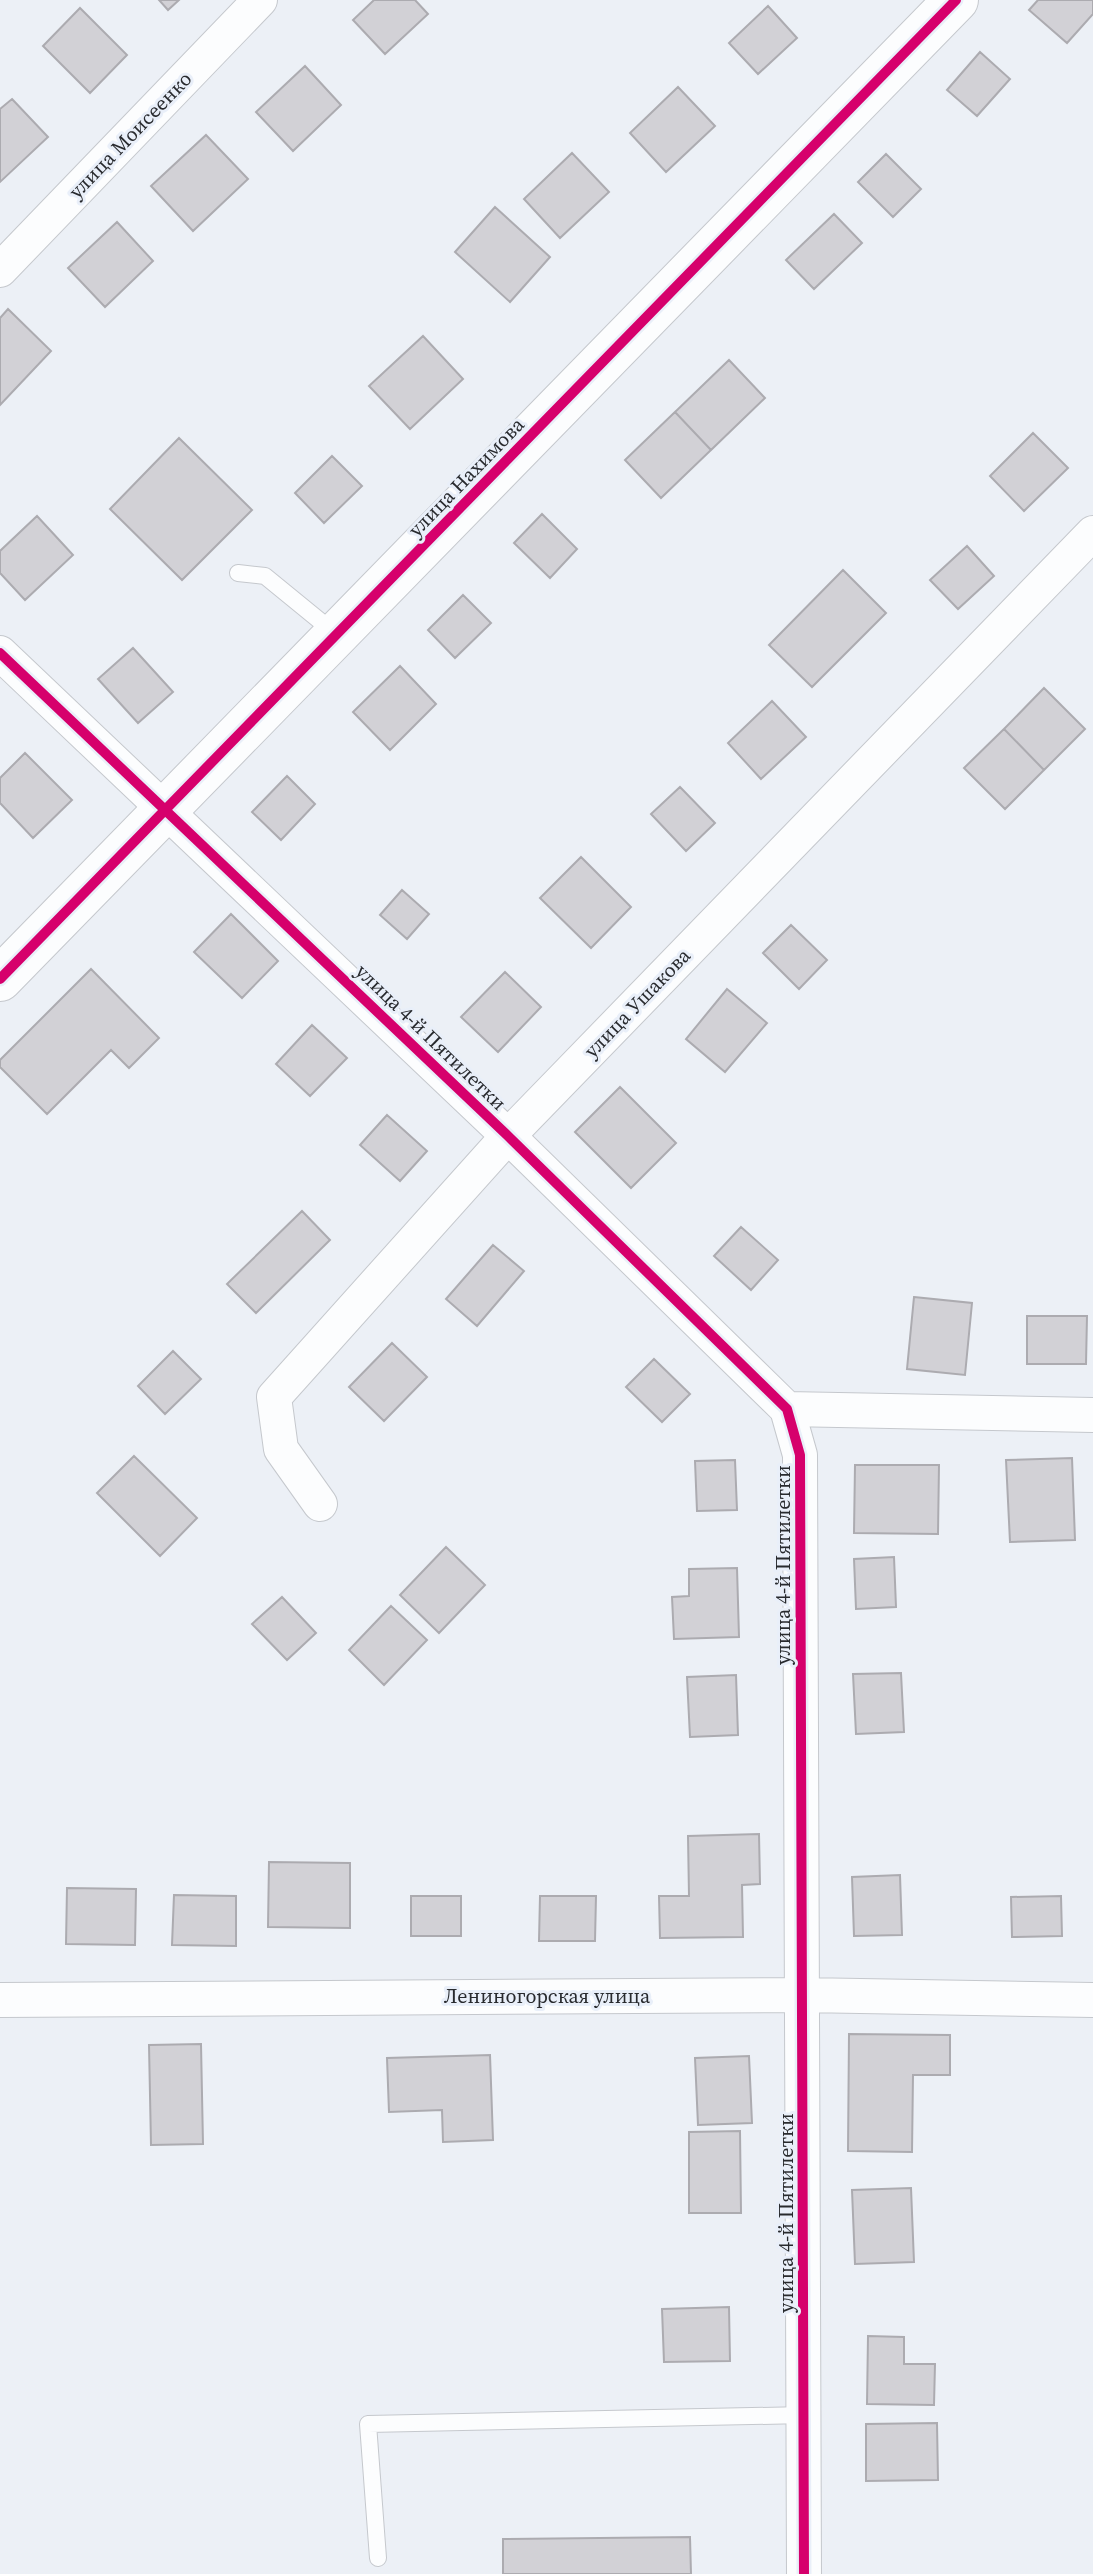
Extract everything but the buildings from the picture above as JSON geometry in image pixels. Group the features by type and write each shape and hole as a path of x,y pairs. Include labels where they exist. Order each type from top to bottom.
{"street":[{"name":"улица Моисеенко","path":"0,270 260,0"},
{"name":"улица Нахимова","path":"0,979 956,0"},
{"name":"улица Ушакова","path":"320,1504 281,1449 274,1397 508,1136 1093,533"},
{"name":"улица 4-й Пятилетки","path":"0,653 166,807 787,1409 800,1455 804,2574"},
{"path":"787,1409 1093,1415"},
{"name":"Лениногорская улица","path":"0,2000 803,1995 1093,2000"}],"lane":[{"path":"238,573 265,576 337,635"},
{"path":"378,2558 368,2424 805,2415"}],"cycle path":[{"path":"0,979 956,0"},
{"path":"0,653 508,1136 787,1409 800,1455 804,2574"}]}
